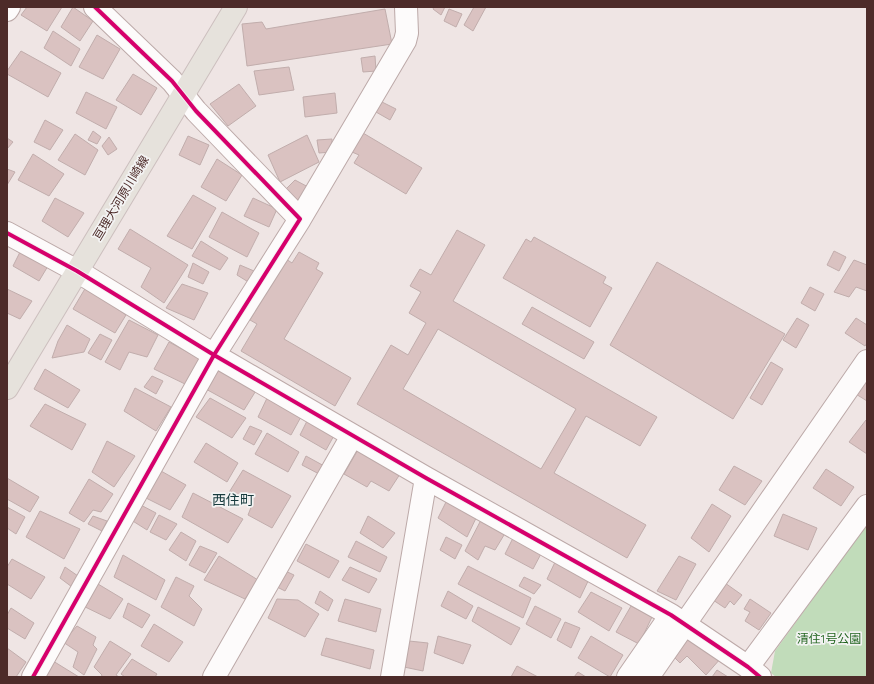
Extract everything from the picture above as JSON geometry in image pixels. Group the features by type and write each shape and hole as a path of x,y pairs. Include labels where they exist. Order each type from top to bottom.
{"main road":[{"name":"亘理大河原川崎線","path":"7,388 236,7"}],"street":[{"path":"96,7 172,81 183,95 300,219"},
{"path":"33,677 214,355 300,219 405,41 407,33 406,7"},
{"path":"7,233 77,271 214,355 352,436 678,620 754,672 867,506"},
{"path":"628,677 678,620 867,362"},
{"path":"214,677 352,436"},
{"path":"392,677 426,478"},
{"path":"648,677 678,620"}],"green space":[{"name":"清住1号公園","path":"867,524 867,677 776,677 771,673 775,651"}],"building":[{"path":"27,7 62,7 47,31 21,15"},
{"path":"73,7 93,21 80,41 61,27"},
{"path":"434,7 445,7 441,15 433,9"},
{"path":"474,7 486,7 473,31 464,25"},
{"path":"385,9 392,44 247,66 242,24 262,22 266,29"},
{"path":"449,9 462,14 456,27 444,21"},
{"path":"53,31 80,49 71,66 44,48"},
{"path":"97,35 120,49 103,79 79,67"},
{"path":"21,51 61,73 48,97 7,74 7,71"},
{"path":"375,56 376,71 363,72 361,58"},
{"path":"289,67 294,90 259,95 254,71"},
{"path":"133,74 157,88 141,115 116,100"},
{"path":"239,84 256,106 228,126 210,104"},
{"path":"86,92 117,107 106,129 76,113"},
{"path":"335,93 337,113 305,117 303,97"},
{"path":"382,102 396,109 390,120 376,112"},
{"path":"45,120 63,130 50,150 34,142"},
{"path":"93,131 101,137 97,144 88,140"},
{"path":"363,133 422,168 406,194 354,163 359,155 352,152"},
{"path":"75,134 98,150 85,175 58,160"},
{"path":"307,135 319,162 280,182 268,155"},
{"path":"188,136 209,145 200,165 179,155"},
{"path":"109,137 117,149 108,155 102,146"},
{"path":"7,138 13,142 7,149"},
{"path":"332,139 332,152 319,153 317,140"},
{"path":"33,154 64,174 49,196 18,180"},
{"path":"217,159 242,175 226,201 201,187"},
{"path":"7,169 15,172 7,185"},
{"path":"295,180 310,188 301,202 284,191"},
{"path":"193,195 216,208 192,249 167,236"},
{"path":"55,198 84,213 68,237 42,221"},
{"path":"253,198 277,209 269,227 244,216"},
{"path":"222,212 259,233 247,257 209,237"},
{"path":"130,229 188,265 164,303 141,287 151,268 118,249"},
{"path":"457,230 485,245 453,301 657,417 640,446 586,416 554,473 646,525 627,558 357,404 391,345 408,355 426,323 409,313 421,292 410,286 420,269 431,275","holes":["438,329 576,409 541,469 403,389"]},
{"path":"534,237 606,277 603,283 612,288 590,327 503,278 526,239 531,242"},
{"path":"201,241 228,258 220,270 192,256"},
{"path":"21,250 48,266 39,281 13,266"},
{"path":"834,251 846,257 839,271 827,265"},
{"path":"299,252 319,263 316,269 323,273 284,339 351,378 335,406 241,351 257,324 250,320 286,259 292,263"},
{"path":"854,260 867,265 867,291 856,287 849,297 834,292"},
{"path":"657,262 785,334 733,419 610,345"},
{"path":"193,263 209,272 203,284 188,277"},
{"path":"240,265 254,271 250,283 237,275"},
{"path":"182,284 208,293 194,320 166,308"},
{"path":"86,287 126,315 115,333 73,309"},
{"path":"810,287 824,294 815,311 801,303"},
{"path":"7,289 32,301 20,319 7,313"},
{"path":"532,307 594,342 584,359 522,324"},
{"path":"797,318 809,325 796,348 783,340"},
{"path":"856,318 867,325 867,343 865,346 845,333"},
{"path":"129,320 158,335 147,357 129,352 120,370 105,362"},
{"path":"67,325 90,339 84,352 52,358 58,341"},
{"path":"100,334 112,340 101,360 88,353"},
{"path":"169,342 200,359 185,384 154,369"},
{"path":"771,362 783,369 762,405 750,398"},
{"path":"215,367 257,389 244,410 204,388"},
{"path":"45,369 80,390 68,408 34,389"},
{"path":"867,375 867,401 851,391"},
{"path":"152,376 163,381 156,394 144,387"},
{"path":"135,388 171,407 156,431 124,411"},
{"path":"268,396 302,415 291,435 258,417"},
{"path":"210,398 246,418 232,438 196,417"},
{"path":"45,404 86,424 72,450 30,426"},
{"path":"309,417 336,432 326,450 300,435"},
{"path":"866,420 867,421 867,454 849,442"},
{"path":"250,426 262,431 254,445 243,439"},
{"path":"267,433 299,452 288,472 255,454"},
{"path":"107,441 135,456 114,487 92,472"},
{"path":"206,443 238,463 227,482 194,462"},
{"path":"359,448 402,471 389,491 371,481 367,487 344,474"},
{"path":"306,456 326,467 321,475 302,465"},
{"path":"734,466 762,481 745,505 719,490"},
{"path":"826,469 854,487 841,506 813,488"},
{"path":"243,470 291,496 272,528 248,515 252,505 228,494"},
{"path":"161,471 186,485 170,510 144,497"},
{"path":"7,478 39,497 30,512 7,499"},
{"path":"89,479 113,494 101,512 93,510 84,522 69,513"},
{"path":"193,493 243,519 228,543 182,517"},
{"path":"448,498 478,514 467,537 438,518"},
{"path":"137,503 156,513 147,530 128,518"},
{"path":"712,504 731,516 709,552 691,538"},
{"path":"7,507 25,517 16,534 7,528"},
{"path":"40,511 80,529 64,559 26,537"},
{"path":"783,514 817,528 808,550 774,536"},
{"path":"159,515 177,524 166,540 150,532"},
{"path":"93,516 107,521 102,531 88,524"},
{"path":"368,516 395,533 383,548 360,533"},
{"path":"482,518 507,530 495,550 485,546 478,560 465,551"},
{"path":"181,532 196,541 186,561 169,550"},
{"path":"514,536 543,550 533,569 505,554"},
{"path":"446,537 462,545 455,559 440,550"},
{"path":"356,541 387,557 380,572 348,557"},
{"path":"306,544 339,561 329,578 297,561"},
{"path":"200,546 217,553 205,573 189,565"},
{"path":"123,555 165,580 156,600 114,577"},
{"path":"219,556 258,580 245,599 204,580"},
{"path":"679,556 696,564 676,600 657,591"},
{"path":"12,559 45,577 31,599 7,584 7,567"},
{"path":"556,560 590,577 580,598 547,579"},
{"path":"468,566 531,598 523,618 458,584"},
{"path":"65,567 78,576 72,587 60,578"},
{"path":"350,567 377,579 369,593 342,580"},
{"path":"281,569 294,575 285,591 273,585"},
{"path":"176,577 194,586 189,596 202,609 194,626 161,607"},
{"path":"524,577 541,585 534,594 519,586"},
{"path":"93,581 123,599 110,619 79,604"},
{"path":"725,583 742,595 734,605 730,601 725,608 713,600"},
{"path":"320,591 333,600 328,611 315,603"},
{"path":"448,591 473,606 466,619 441,606"},
{"path":"591,592 622,608 609,631 578,612"},
{"path":"277,599 298,600 319,614 305,637 268,618"},
{"path":"345,599 381,609 376,632 338,621"},
{"path":"750,599 771,613 759,630 745,621 750,612 744,609"},
{"path":"128,603 150,615 142,628 123,617"},
{"path":"535,606 561,619 551,638 526,624"},
{"path":"631,606 652,617 639,644 616,632"},
{"path":"478,607 520,628 511,645 472,621"},
{"path":"11,608 34,623 25,639 7,628 7,615"},
{"path":"565,622 580,628 571,648 557,640"},
{"path":"154,624 183,642 169,662 141,646"},
{"path":"77,626 96,637 93,645 97,649 84,675 73,667 78,652 63,642"},
{"path":"686,632 721,658 706,675 687,656 680,663 671,654"},
{"path":"438,636 471,645 463,664 434,653"},
{"path":"591,636 623,655 610,677 578,658"},
{"path":"326,638 374,650 370,669 321,655"},
{"path":"110,641 131,654 116,675 119,677 101,677 102,675 94,667"},
{"path":"409,641 428,643 423,671 404,667"},
{"path":"7,648 26,662 16,677 7,677"},
{"path":"132,659 157,674 155,677 125,677 121,674"},
{"path":"53,661 79,677 42,677"},
{"path":"517,666 538,677 511,677"},
{"path":"717,670 728,677 712,677"},
{"path":"578,672 586,677 574,677"}],"cycle path":[{"path":"33,677 214,355 300,219 196,111 172,81 95,7"},
{"path":"7,233 77,271 214,355 426,478 671,615 748,667 760,677"}],"district":[{"name":"西住町","path":"233,500"}]}
